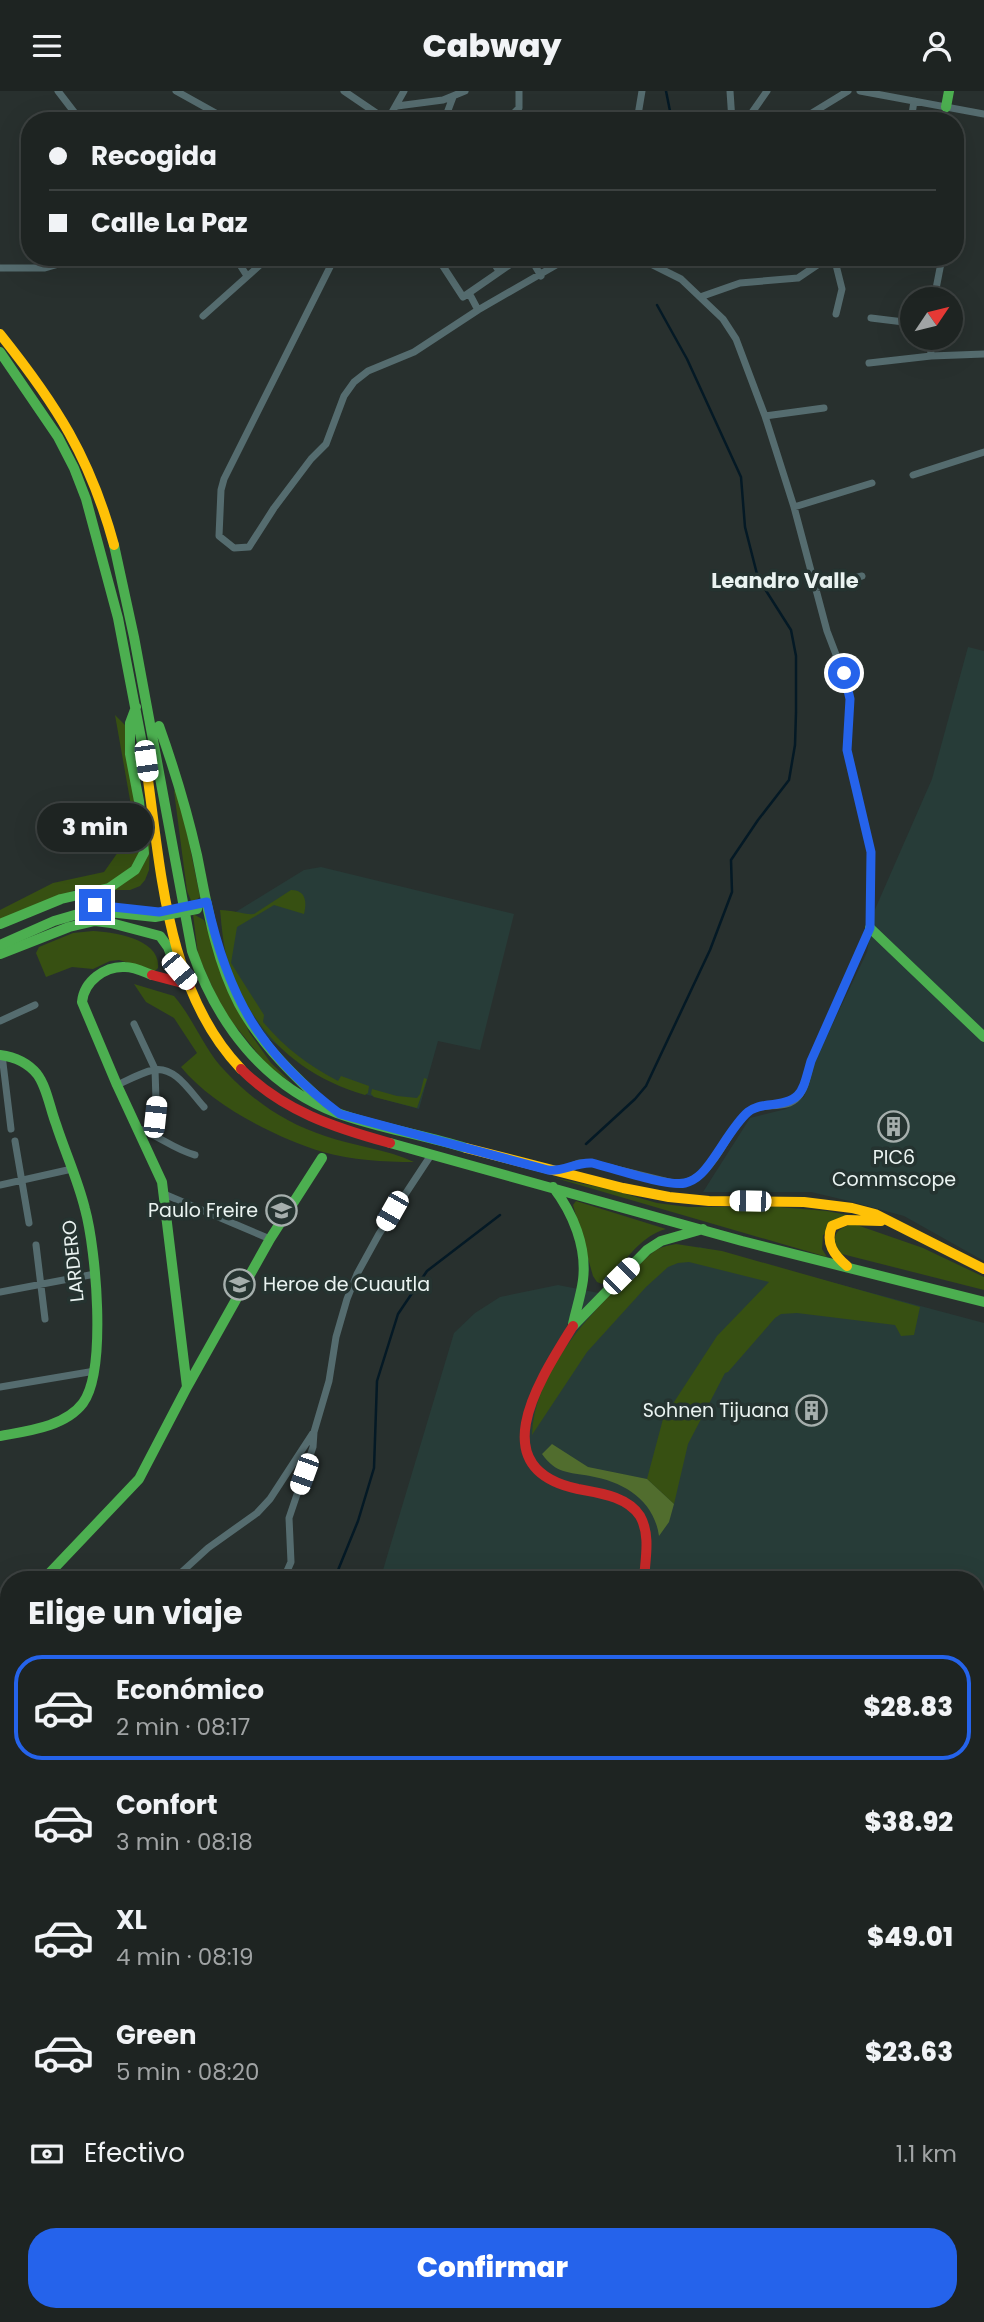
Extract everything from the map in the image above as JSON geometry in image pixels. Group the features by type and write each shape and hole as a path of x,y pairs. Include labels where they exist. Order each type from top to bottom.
{"main road":[{"path":"946,107 949,91"},
{"path":"0,334 27,368 68,431 94,483 114,545 192,951 209,998 237,1038 263,1067 306,1097 340,1114 666,1197 706,1201 832,1204 862,1210 984,1269"},
{"path":"0,352 60,439 85,495 106,567 136,705 167,899 190,984 201,1014 241,1068 280,1099 327,1124 850,1269 984,1301"},
{"path":"143,685 178,783 191,831 202,906 232,989 269,1048 316,1096 340,1114"},
{"path":"0,924 61,899 109,888 135,870 144,853 139,801 130,754 130,723 136,705"},
{"path":"0,938 65,911 95,905 149,912 202,906"},
{"path":"0,945 54,921 85,912 99,911 155,918 202,906"},
{"path":"0,954 61,930 95,921 134,927 160,936 168,947 171,958 190,984"},
{"path":"870,928 984,1037"},
{"path":"152,975 169,968 171,958"},
{"path":"187,1387 160,1174 136,1128 85,1012 82,996 83,990 100,974 118,967 128,967 190,984"},
{"name":"LARDERO","path":"0,1436 31,1430 74,1412 89,1394 95,1371 95,1274 90,1226 40,1079 24,1062 13,1056 1,1055"},
{"path":"52,1571 134,1485 270,1239 322,1158"},
{"path":"553,1187 569,1210 584,1267 573,1326"},
{"path":"850,1269 838,1259 830,1247 828,1235 832,1226 847,1220 889,1221"},
{"path":"644,1571 643,1522 635,1511 614,1496 546,1477 528,1458 523,1431 542,1378 573,1326 647,1250 661,1241 703,1229"}],"street":[{"path":"58,91 74,112"},
{"path":"176,91 214,112"},
{"path":"344,91 375,112"},
{"path":"393,112 404,91"},
{"path":"397,106 443,100 465,91"},
{"path":"515,112 519,108 519,91"},
{"path":"638,112 642,91"},
{"path":"730,91 731,112"},
{"path":"752,112 767,91"},
{"path":"814,112 848,91"},
{"path":"860,91 984,114"},
{"path":"447,112 453,97"},
{"path":"913,112 915,101"},
{"path":"0,268 53,266"},
{"path":"241,266 247,276"},
{"path":"203,316 259,266"},
{"path":"330,266 224,479 219,536 234,548 249,547 274,508 326,444 344,396 354,381 368,371 414,352 478,310 556,266"},
{"path":"443,266 463,297 507,266"},
{"path":"495,266 499,271"},
{"path":"535,266 541,276"},
{"path":"559,1171 585,1163 677,1184 698,1177 746,1113 764,1106 784,1104 798,1097 811,1061 870,928 871,852 847,750 850,699 848,686 827,631 794,507 765,416 729,327 675,275 656,266"},
{"path":"700,297 740,283 798,278 816,266"},
{"path":"836,266 842,289 836,314"},
{"path":"936,287 940,266"},
{"path":"469,293 478,310"},
{"path":"871,318 900,322"},
{"path":"931,350 931,356"},
{"path":"869,363 984,353"},
{"path":"765,416 824,408"},
{"path":"913,475 984,452"},
{"path":"794,507 872,484"},
{"path":"814,588 862,576"},
{"path":"0,1021 35,1005"},
{"path":"134,1024 155,1069 153,1133"},
{"path":"1,1055 11,1129"},
{"path":"117,1085 155,1069 174,1075 204,1108"},
{"path":"136,1128 153,1133 176,1149 195,1155"},
{"path":"15,1142 29,1223"},
{"path":"287,1571 291,1562 289,1518 313,1447 314,1432 329,1381 336,1337 357,1274 392,1211 431,1154"},
{"path":"0,1185 72,1169"},
{"path":"164,1194 270,1239"},
{"path":"36,1245 45,1319"},
{"path":"0,1292 95,1274"},
{"path":"0,1387 95,1371"},
{"path":"183,1571 208,1548 257,1513 270,1499 314,1432"}],"shaded area":[{"path":"968,647 984,651 984,1261 904,1216 849,1201 811,1192 703,1192 750,1118 786,1109 804,1097 814,1063 867,952 873,914 932,779"},
{"path":"321,867 514,914 480,1050 438,1041 419,1109 350,1090 311,1070 268,1038 245,1003 228,963 221,921 304,870"},
{"path":"700,1247 984,1323 984,1571 383,1571 454,1333 475,1313 500,1297 558,1285 614,1296"}],"green space":[{"path":"115,715 125,725 131,737 150,843 149,870 145,880 140,886 130,890 75,890 0,922 0,910 53,883 104,872 135,828"},
{"path":"178,788 200,897 192,903 187,891 174,791"},
{"path":"291,890 300,892 304,897 304,914 274,905 237,927 231,963 264,1015 263,1022 288,1048 338,1081 341,1076 369,1086 365,1095 319,1076 280,1047 250,1010 229,964 220,910 254,914"},
{"path":"193,914 204,920 249,1032 271,1063 292,1083 268,1066 223,1011 198,955"},
{"path":"93,931 124,935 144,944 157,958 158,968 155,971 119,960 93,969 72,967 46,977 36,953 39,947 73,933"},
{"path":"134,984 174,996 218,1063 236,1083 271,1110 311,1131 414,1162 368,1160 323,1152 265,1129 227,1107 181,1067 197,1053 174,1018 146,1002"},
{"path":"424,1078 427,1079 417,1108 371,1094 372,1089 417,1098"},
{"path":"552,1177 657,1203 688,1207 778,1207 827,1211 857,1217 823,1235 822,1249 827,1257"},
{"path":"576,1201 666,1229 647,1238 602,1284 593,1276 573,1205"},
{"path":"854,1224 923,1248 984,1277 984,1290 842,1254 835,1243 836,1234"},
{"path":"676,1244 722,1251 920,1307 914,1335 901,1336 895,1325 797,1313 781,1314 775,1318 725,1373 688,1444 674,1504 647,1479 663,1419 717,1336 769,1282 689,1262 668,1267 646,1287 587,1352 532,1435 541,1392 562,1352 590,1316 647,1258 658,1249"},
{"path":"552,1444 588,1467 647,1479 674,1504 669,1522 659,1536 651,1512 625,1488 603,1479 569,1473 547,1461 542,1454"}],"waterway":[{"path":"666,91 670,112"},
{"path":"586,1144 646,1086 710,950 732,892 731,860 789,780 795,745 796,656 791,630 758,578 745,527 741,477 687,359 657,305"},
{"path":"338,1571 358,1521 374,1468 377,1381 398,1314 427,1271 500,1215"}],"traffic: fast":[{"path":"946,107 949,91"},
{"path":"0,352 58,437 86,499 118,618 145,759"},
{"path":"114,545 134,637 192,951 202,977 229,1027 265,1068 311,1101 353,1118 466,1148"},
{"path":"0,924 61,899 109,888 135,870 144,853 139,801 130,754 130,723 136,707"},
{"path":"159,726 185,806 213,931 231,986 246,1017 263,1041 314,1094"},
{"path":"0,945 54,921 85,912 155,917 197,909"},
{"path":"0,954 69,927 95,921 160,936 184,976"},
{"path":"870,928 984,1037"},
{"path":"152,975 129,967 110,969 91,981 82,1002 162,1182 187,1387"},
{"path":"0,1055 29,1066 37,1074 46,1092 85,1209 93,1252 97,1309 95,1364 83,1403 56,1423 0,1436"},
{"path":"390,1143 742,1241 984,1302"},
{"path":"52,1571 139,1479 270,1239 322,1158"},
{"path":"553,1187 572,1219 583,1255 583,1280 573,1324"},
{"path":"573,1326 647,1250 661,1241 703,1229"}],"traffic: slow":[{"path":"0,334 38,384 69,433 94,485 114,545"},
{"path":"145,759 162,881 181,963 196,1001 215,1037 241,1069"},
{"path":"466,1148 669,1197 709,1201 804,1202 852,1208 875,1214 984,1269"},
{"path":"847,1266 830,1243 832,1226 847,1220 881,1221"}],"traffic: jam":[{"path":"152,975 190,985"},
{"path":"241,1069 257,1084 292,1107 349,1131 390,1143"},
{"path":"573,1326 546,1370 535,1395 527,1419 525,1442 531,1462 548,1478 612,1497 634,1509 640,1516 645,1531 645,1571"}],"place":[{"name":"PIC6 Commscope","path":"894,1126"},
{"name":"Paulo Freire","path":"281,1210"},
{"name":"Heroe de Cuautla","path":"240,1284"},
{"name":"Sohnen Tijuana","path":"812,1410"}],"district":[{"name":"Leandro Valle","path":"785,580"}],"route":[{"path":"95,905 166,912 207,902 232,989 246,1013 269,1048 316,1096 340,1114 548,1170 559,1171 579,1163 592,1163 669,1183 685,1183 698,1177 709,1165 746,1113 764,1106 791,1102 798,1097 811,1061 870,928 871,852 847,750 850,699 844,673"}]}
